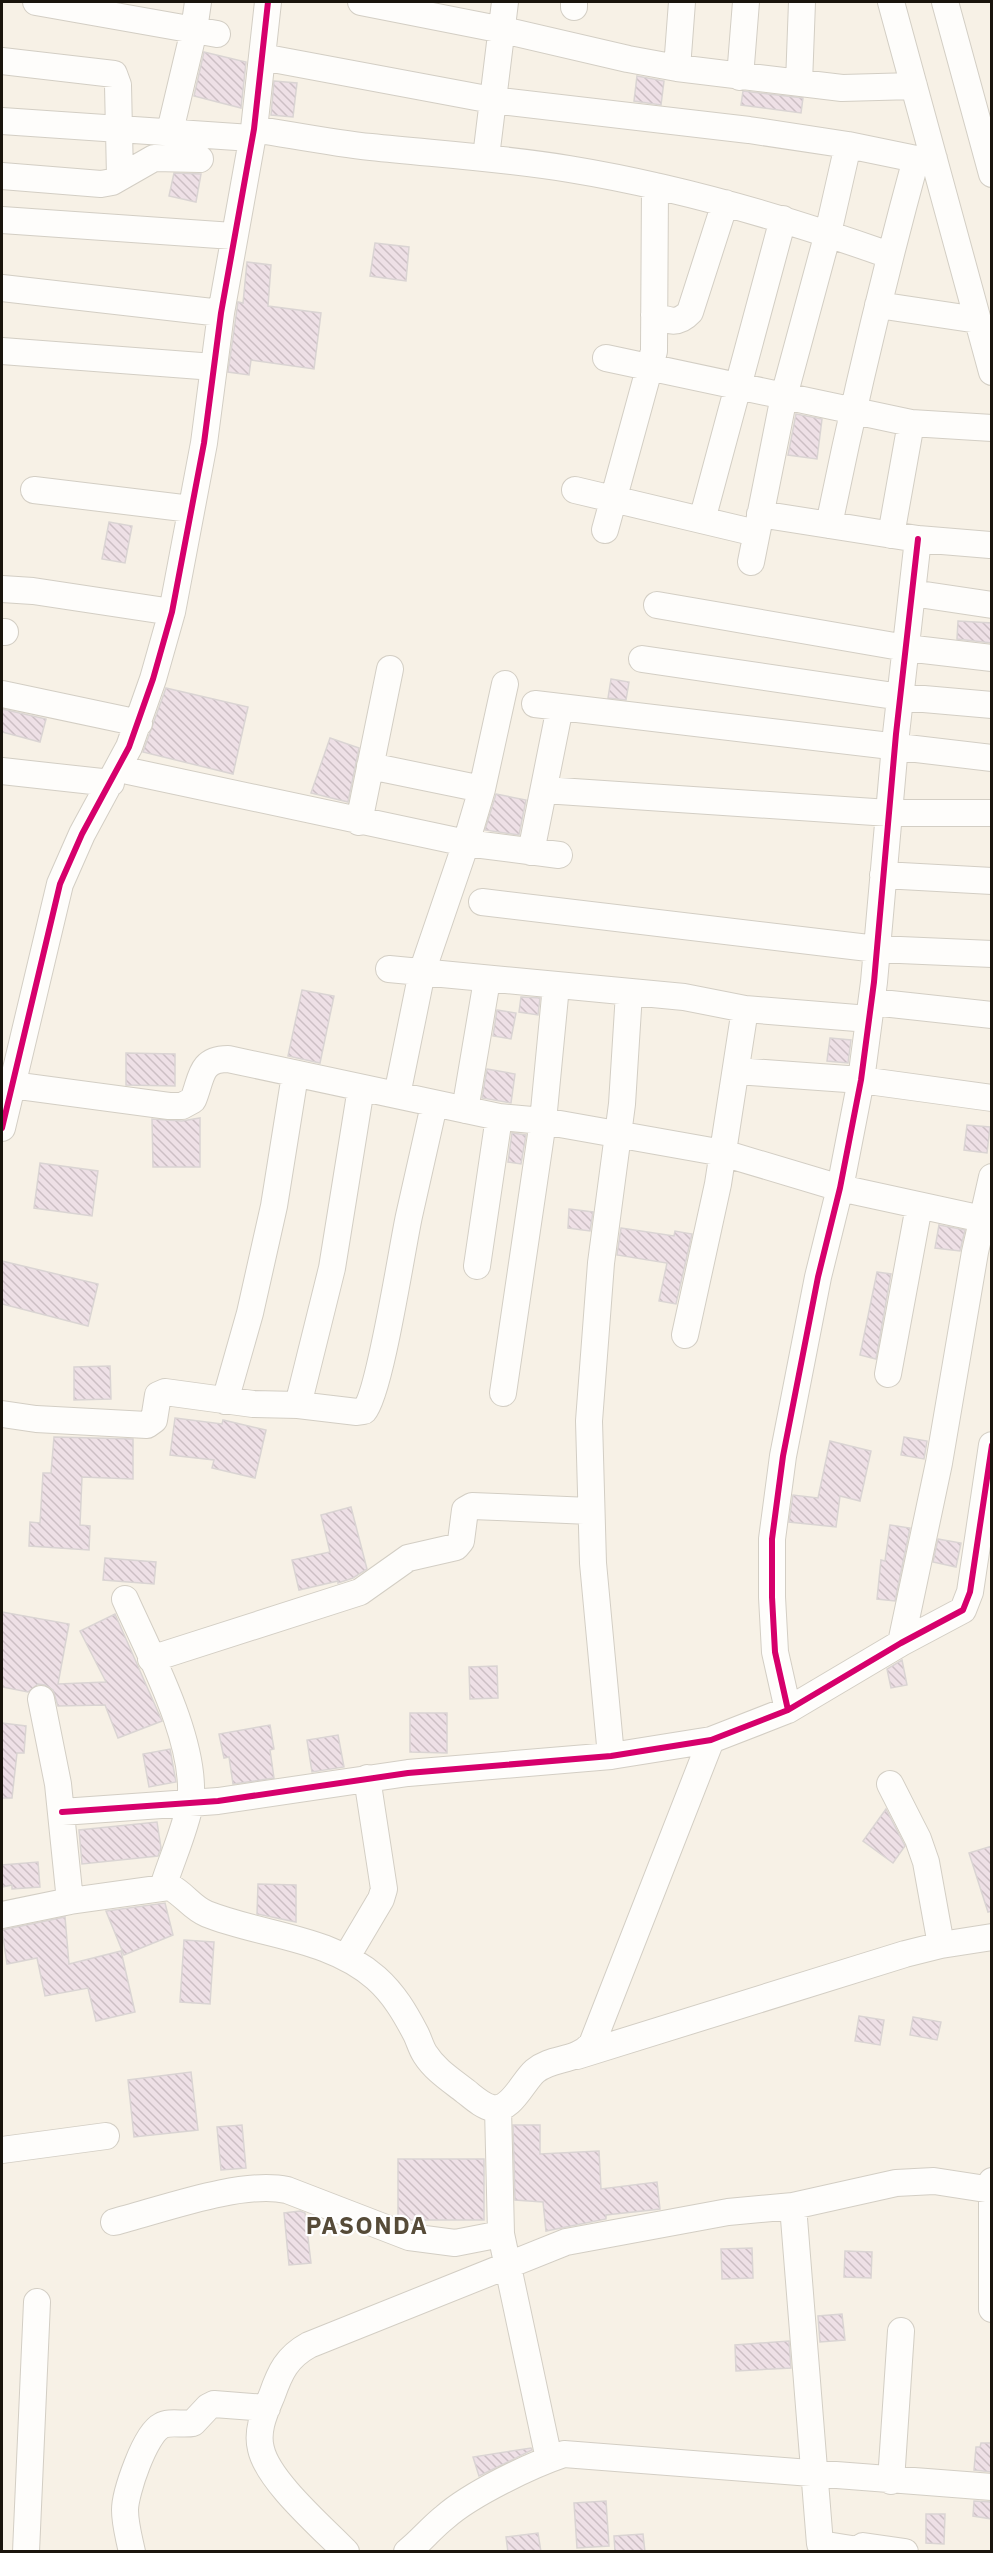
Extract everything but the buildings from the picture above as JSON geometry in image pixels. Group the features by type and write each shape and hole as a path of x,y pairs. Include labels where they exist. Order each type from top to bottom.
{"street":[{"path":"36,2 143,11 205,32"},
{"path":"170,131 205,32 198,2"},
{"path":"2,1128 60,884 82,834 115,776 139,723 172,612 204,443 233,236 253,134 268,2"},
{"path":"361,2 677,68 843,88 914,86"},
{"path":"486,157 505,2"},
{"path":"677,68 682,2"},
{"path":"740,77 746,2"},
{"path":"799,83 802,2"},
{"path":"891,2 914,86 925,159 978,320 992,372"},
{"path":"945,2 992,174"},
{"path":"262,57 492,99 749,130 925,159"},
{"path":"2,61 114,74 118,85 120,177"},
{"path":"2,121 253,134 486,157 571,169 725,203 828,233 889,255"},
{"path":"751,562 784,396 828,233 848,145"},
{"path":"2,176 101,184 112,182 153,158 200,159"},
{"path":"829,525 852,411 889,255 925,159"},
{"path":"606,530 654,351 655,186"},
{"path":"654,315 673,322 679,321 690,312 725,203"},
{"path":"702,520 736,386 783,219"},
{"path":"2,220 233,236"},
{"path":"2,288 221,313"},
{"path":"878,305 978,320"},
{"path":"2,351 213,367"},
{"path":"606,358 912,423 992,428"},
{"path":"891,535 912,423"},
{"path":"34,490 191,509"},
{"path":"575,490 702,520 829,525 918,539 990,545"},
{"path":"788,1710 775,1652 772,1539 783,1456 816,1288 840,1188 861,1080 871,1010 895,747 918,539"},
{"path":"2,589 33,591 172,612"},
{"path":"912,593 992,605"},
{"path":"657,605 906,648 992,658"},
{"path":"642,658 901,697 992,705"},
{"path":"359,822 390,669"},
{"path":"397,1095 422,972 482,789 505,684"},
{"path":"2,694 139,723"},
{"path":"535,704 992,758"},
{"path":"531,852 560,707"},
{"path":"370,766 482,789"},
{"path":"2,771 115,776 466,843 559,855"},
{"path":"544,790 889,813 992,813"},
{"path":"883,875 992,881"},
{"path":"482,902 877,949 992,954"},
{"path":"388,969 684,998 745,1009 871,1010 992,1015"},
{"path":"465,1110 487,980"},
{"path":"503,1393 543,1121 556,986"},
{"path":"611,1756 590,1511 589,1421 600,1263 619,1136 629,993"},
{"path":"685,1335 723,1153 745,1009"},
{"path":"12,1085 182,1106 193,1100 203,1069 210,1062 220,1059 397,1095 434,1105 499,1117 543,1121 723,1153 840,1188 987,1220"},
{"path":"736,1071 861,1080 992,1098"},
{"path":"225,1401 250,1314 274,1206 295,1075"},
{"path":"298,1405 332,1268 361,1088"},
{"path":"2,1414 36,1419 147,1425 154,1420 156,1398 161,1393 225,1401 364,1411 369,1404 434,1105"},
{"path":"477,1266 499,1117"},
{"path":"901,1643 987,1220 992,1177"},
{"path":"888,1374 919,1206"},
{"path":"62,1812 190,1804 431,1770 611,1756 711,1740 788,1710 901,1643 963,1610 967,1602 991,1450"},
{"path":"151,1659 360,1592 408,1558 456,1547 461,1541 465,1510 472,1506 590,1511"},
{"path":"125,1599 185,1748 190,1784 190,1804 163,1887"},
{"path":"41,1699 62,1812 70,1901"},
{"path":"577,2056 591,2044 711,1740"},
{"path":"346,1958 381,1899 384,1889 367,1778"},
{"path":"890,1784 918,1839 926,1862 941,1945"},
{"path":"2,1915 70,1901 163,1887 176,1890 204,1912 325,1948 346,1958 375,1978 395,1998 423,2052 435,2067 486,2106 498,2108 507,2104 528,2077 550,2062 577,2056 941,1945 992,1937"},
{"path":"498,2108 501,2234 549,2459"},
{"path":"2,2150 106,2136"},
{"path":"346,2552 293,2498 267,2463 261,2449 260,2431 280,2373 286,2363 296,2352 309,2345 567,2242 728,2212 793,2205 896,2183 934,2181 991,2187 992,2309"},
{"path":"114,2222 234,2191 273,2187 287,2190 410,2237 455,2243 501,2234"},
{"path":"793,2205 819,2544 858,2551 862,2546 905,2552"},
{"path":"26,2552 37,2302"},
{"path":"891,2481 901,2331"},
{"path":"132,2552 125,2519 126,2495 135,2470 155,2430 165,2424 193,2423 208,2407 214,2404 267,2408"},
{"path":"406,2552 420,2542 445,2516 462,2505 525,2469 564,2454 992,2487"}],"cycle path":[{"path":"2,1128 60,884 82,834 129,747 153,679 172,612 204,443 221,313 254,129 268,2"},
{"path":"788,1710 775,1652 772,1539 783,1456 818,1277 840,1188 861,1080 874,982 896,734 918,539"},
{"path":"62,1812 218,1801 408,1773 611,1756 711,1740 788,1710 901,1643 963,1610 970,1592 992,1445"}],"district":[{"name":"PASONDA","path":"367,2225"}]}
